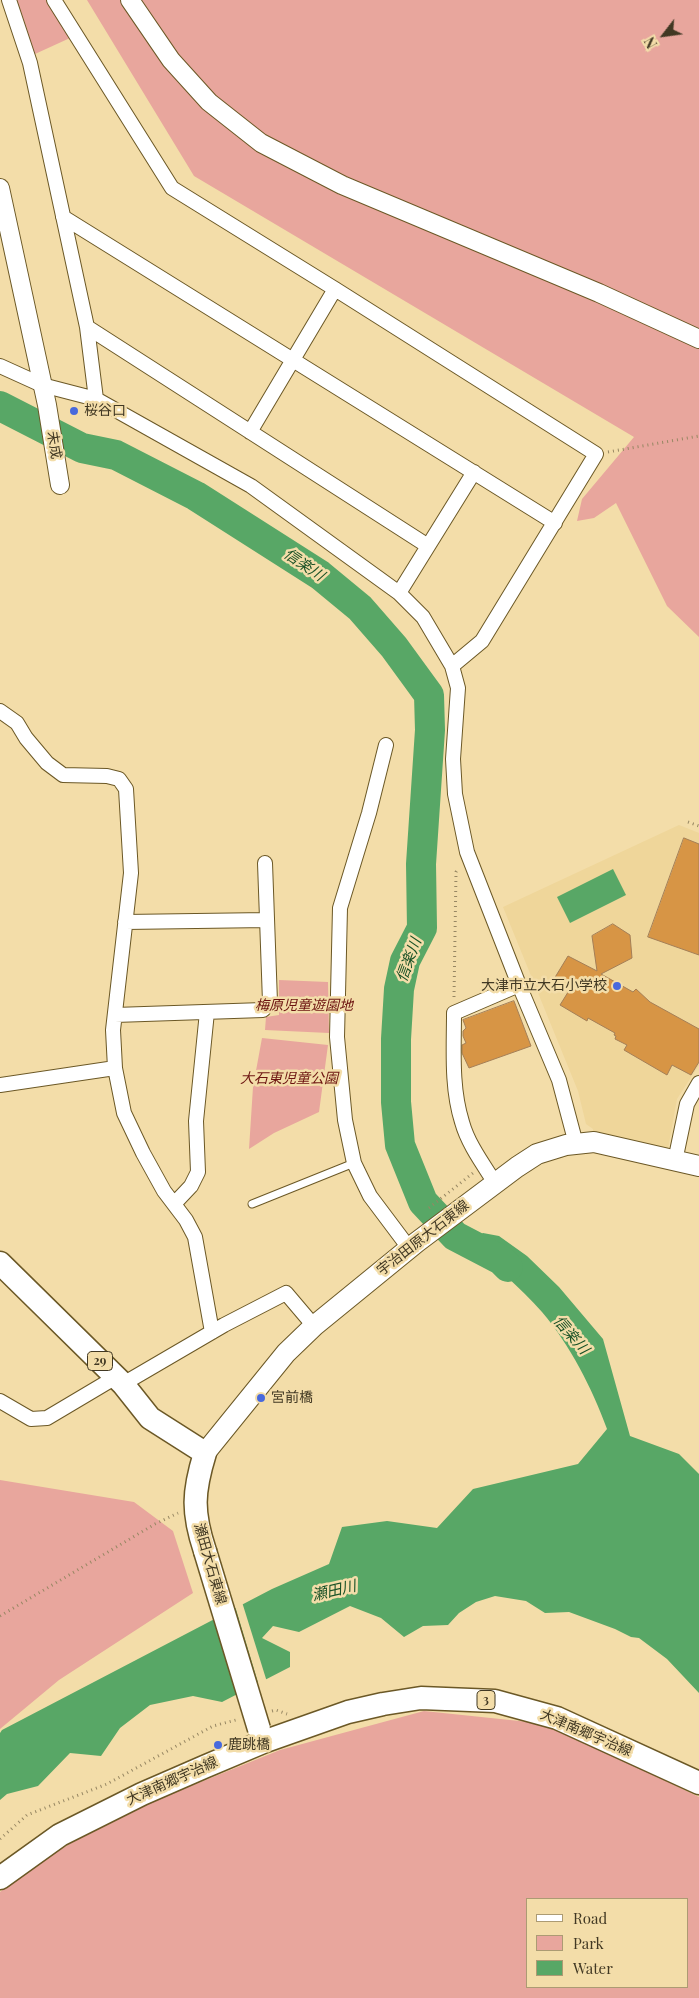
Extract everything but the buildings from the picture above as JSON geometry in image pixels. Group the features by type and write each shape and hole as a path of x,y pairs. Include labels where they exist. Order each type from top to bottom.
{"main road":[{"name":"宇治田原大石東線","path":"204,1452 286,1353 314,1326 413,1245 537,1154 566,1145 594,1142 699,1166"},
{"name":"29","path":"0,1263 119,1380 150,1418 204,1452"},
{"name":"瀬田大石東線","path":"204,1452 194,1505 198,1528 263,1728"},
{"name":"大津南郷宇治線","path":"0,1878 60,1835 142,1794 263,1728 421,1698 495,1701 557,1718 699,1783"}],"street":[{"path":"9,0 30,63 87,328 96,399"},
{"path":"54,0 172,188 596,454 482,641 452,666"},
{"path":"130,0 171,60 209,102 261,143 342,185 599,292 699,338"},
{"name":"未成","path":"0,188 47,405 60,485"},
{"path":"63,217 555,523"},
{"path":"250,432 335,289"},
{"path":"87,328 428,546"},
{"path":"0,366 42,385 96,399 251,486 399,593 423,617 452,666 458,688 453,759 455,794 467,852 519,985 559,1080 576,1144"},
{"path":"399,593 474,472"},
{"path":"0,712 18,723 26,738 47,762 63,775 107,776 119,779 126,789 130,873 113,1030 115,1068 124,1113 164,1191 186,1220 195,1237 212,1332"},
{"path":"386,745 369,812 340,908 336,1037 344,1120 354,1163 370,1196 413,1245"},
{"path":"115,1015 262,1010 270,1002 265,863"},
{"path":"125,922 267,920"},
{"path":"490,1187 460,1115 456,1099 454,1013 519,985"},
{"path":"174,1204 191,1186 198,1172 196,1121 207,1012"},
{"path":"0,1085 115,1068"},
{"path":"675,1161 687,1104 699,1083"},
{"path":"0,1401 30,1419 47,1418 286,1293 314,1326"}],"lane":[{"path":"252,1204 354,1163"}],"path":[{"path":"596,454 699,436"},
{"path":"688,822 699,826"},
{"path":"454,1013 456,872 467,852"},
{"path":"427,1210 477,1170"},
{"path":"0,1616 155,1524 194,1505"},
{"path":"263,1728 276,1710"},
{"path":"0,1839 27,1815 107,1784 213,1726 238,1720"}],"shaded area":[{"name":"大津市立大石小学校","path":"679,825 699,833 699,1065 677,1099 668,1149 593,1135 593,1129 586,1124 578,1091 503,907"}],"green space":[{"path":"17,0 46,0 70,38 35,54"},
{"path":"87,0 699,0 699,637 667,606 616,503 594,518 577,521 582,499 634,437 194,176"},
{"name":"梅原児童遊園地","path":"279,980 328,982 329,1033 265,1030 266,1017 279,1015"},
{"name":"大石東児童公園","path":"262,1038 328,1045 319,1112 274,1133 249,1149 253,1087"},
{"path":"0,1480 134,1502 173,1531 193,1593 59,1680 0,1729"},
{"path":"424,1711 548,1724 699,1797 699,1998 0,1998 0,1892 25,1872 109,1819 280,1750"}],"water":[{"path":"613,869 626,895 570,923 557,897"},
{"name":"瀬田川","path":"483,1233 499,1236 527,1256 559,1287 603,1339 630,1436 679,1454 699,1474 699,1693 667,1659 639,1638 631,1637 569,1612 545,1613 526,1601 495,1596 476,1602 459,1613 448,1625 423,1626 404,1637 381,1618 350,1606 299,1632 273,1626 262,1638 290,1652 290,1667 222,1702 193,1696 150,1705 120,1728 101,1756 70,1753 38,1786 7,1794 0,1800 0,1733 2,1730 272,1589 329,1564 342,1527 387,1521 437,1528 473,1489 578,1464 607,1429 601,1414 587,1383 562,1338 525,1294 470,1242"}],"pier":[{"path":"242,1602 267,1682 259,1686 235,1606"}],"waterway":[{"name":"信楽川","path":"0,406 82,448 116,455 196,496 320,575 360,608 394,647 429,695 430,730 421,864 422,928 405,961 399,989 396,1039 396,1102 400,1145 423,1202 455,1236 501,1260 508,1267"}],"place":[{"name":"桜谷口","path":"74,411"},
{"name":"大津市立大石小学校","path":"617,986"},
{"name":"宮前橋","path":"261,1398"},
{"name":"鹿跳橋","path":"218,1745"}]}
